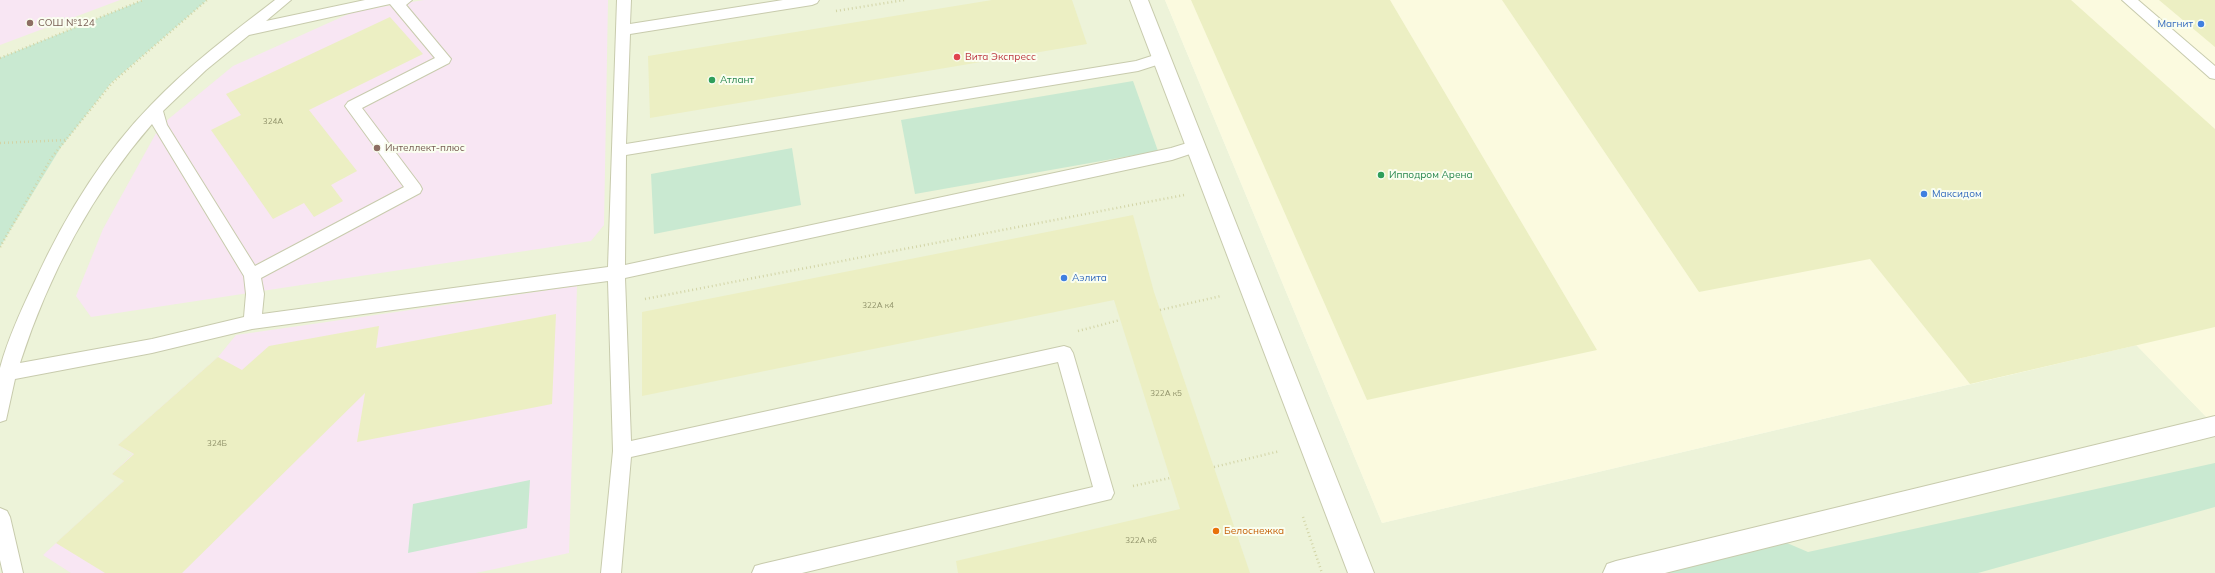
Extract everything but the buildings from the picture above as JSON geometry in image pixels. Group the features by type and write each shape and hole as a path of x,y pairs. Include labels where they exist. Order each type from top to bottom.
{"street":[{"path":"1139,0 1197,146 1360,573"},
{"path":"1616,573 2215,426"}],"lane":[{"path":"0,414 8,373 24,323 55,255 104,174 155,111 206,63 284,0"},
{"path":"244,31 386,0"},
{"path":"252,275 414,188 352,106 444,59 397,4 405,0"},
{"path":"611,573 622,450 616,273 618,151 624,0"},
{"path":"624,30 812,0"},
{"path":"2129,0 2215,74"},
{"path":"618,151 1138,66 1161,58"},
{"path":"155,111 160,126 252,275 255,294 252,322"},
{"path":"8,373 152,346 252,322 616,273 1165,156 1197,146"},
{"path":"622,450 1064,353 1104,493 762,573"},
{"path":"0,518 13,573"}],"path":[{"path":"0,58 143,0"},
{"path":"0,247 52,158 112,84 207,0"},
{"path":"0,143 67,140"},
{"path":"642,300 1190,193"},
{"path":"1160,310 1221,296"},
{"path":"1076,331 1120,320"},
{"path":"1214,467 1281,451"},
{"path":"1104,493 1170,478"}],"shaded area":[{"path":"0,0 1165,0 1382,523 2137,345 2215,426 2215,573 0,573"},
{"name":"СОШ №124","path":"0,0 120,0 0,45"},
{"path":"143,0 207,0 111,83 61,147 0,247 0,58"},
{"name":"Интеллект-плюс","path":"424,0 608,0 604,225 591,241 91,317 76,296 103,229 160,126 233,66 355,11"},
{"path":"1165,0 2215,0 2215,426 2136,345 1382,523"},
{"path":"1133,81 1158,151 915,194 901,120"},
{"path":"792,148 801,205 654,234 651,174"},
{"path":"577,286 569,553 476,573 71,573 43,555 124,481 112,474 133,454 118,445 218,357 236,335"},
{"path":"2215,463 2215,507 1978,573 1633,573 1752,528 1808,552"},
{"path":"530,480 527,528 408,553 413,504"}],"place":[{"name":"СОШ №124","path":"30,23"},
{"name":"Магнит","path":"2201,24"},
{"name":"Вита Экспресс","path":"957,57"},
{"name":"Атлант","path":"712,80"},
{"name":"Интеллект-плюс","path":"377,148"},
{"name":"Ипподром Арена","path":"1381,175"},
{"name":"Максидом","path":"1924,194"},
{"name":"Аэлита","path":"1064,278"},
{"name":"Белоснежка","path":"1216,531"}]}
